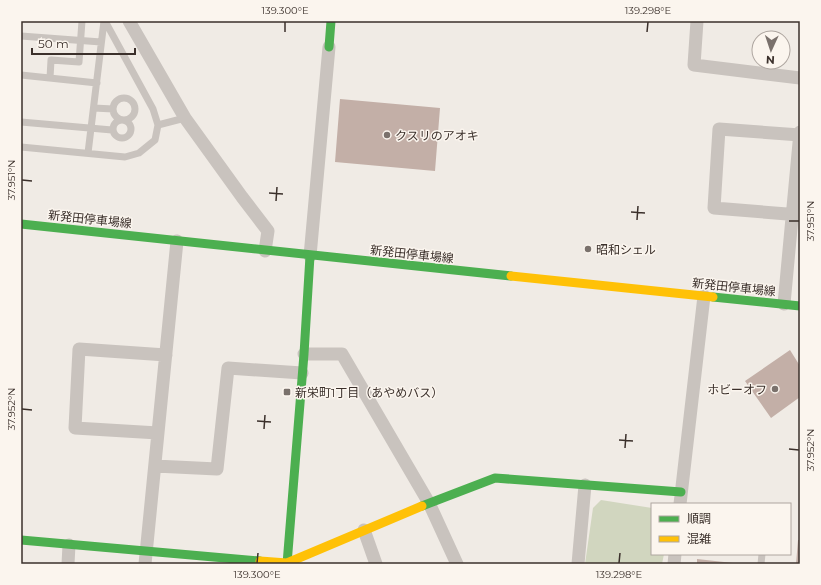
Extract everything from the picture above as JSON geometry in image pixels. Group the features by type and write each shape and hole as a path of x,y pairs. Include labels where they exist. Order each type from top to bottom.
{"street":[{"path":"129,21 185,118 242,197 268,230 265,251"},
{"path":"287,564 304,354 310,256 331,21"},
{"path":"697,21 694,65 800,78"},
{"path":"784,304 796,215 800,134 719,129 714,208 796,215"},
{"name":"新発田停車場線","path":"21,224 310,256 800,306"},
{"path":"146,558 177,241"},
{"path":"21,540 69,545 146,558 287,564 429,503 495,478 585,485 681,498 704,296"},
{"path":"158,433 75,428 79,349 166,355"},
{"path":"304,354 342,354 429,503 457,564"},
{"path":"155,466 217,469 228,368 302,373"},
{"path":"578,564 585,485"},
{"path":"364,530 376,564"},
{"path":"68,564 69,545"}],"lane":[{"path":"50,78 51,60 79,62 82,21"},
{"path":"88,153 104,21"},
{"path":"21,147 125,157 139,153 155,140 158,126 153,109 104,21"},
{"path":"21,36 102,42"},
{"path":"21,75 97,83"},
{"path":"112,130 114,134 121,139 129,136 131,128 129,124 123,120 118,118 114,114 113,109 114,105 120,99 129,100 135,107 132,116 128,119 123,120 115,123 112,130"},
{"path":"94,108 113,109"},
{"path":"158,126 185,118"},
{"path":"21,122 112,130"}],"green space":[{"path":"601,500 651,508 651,555 664,555 662,564 585,564 593,508"}],"building":[{"name":"クスリのアオキ","path":"340,99 440,108 435,171 335,162"},
{"name":"ホビーオフ","path":"790,350 800,366 800,397 771,418 745,381"},
{"path":"798,540 800,540 800,564 796,564"},
{"path":"697,559 733,563 733,564 697,564"}],"traffic: fast":[{"path":"329,47 331,21"},
{"path":"21,224 511,276"},
{"path":"287,564 304,354 310,256"},
{"path":"713,297 800,306"},
{"path":"422,506 495,478 681,492"},
{"path":"21,540 260,561"}],"traffic: slow":[{"path":"511,276 713,297"},
{"path":"260,561 287,563 422,506"}],"place":[{"name":"クスリのアオキ","path":"387,135"},
{"name":"昭和シェル","path":"588,249"},
{"name":"ホビーオフ","path":"775,389"},
{"name":"新栄町1丁目（あやめバス）","path":"287,392"}]}
